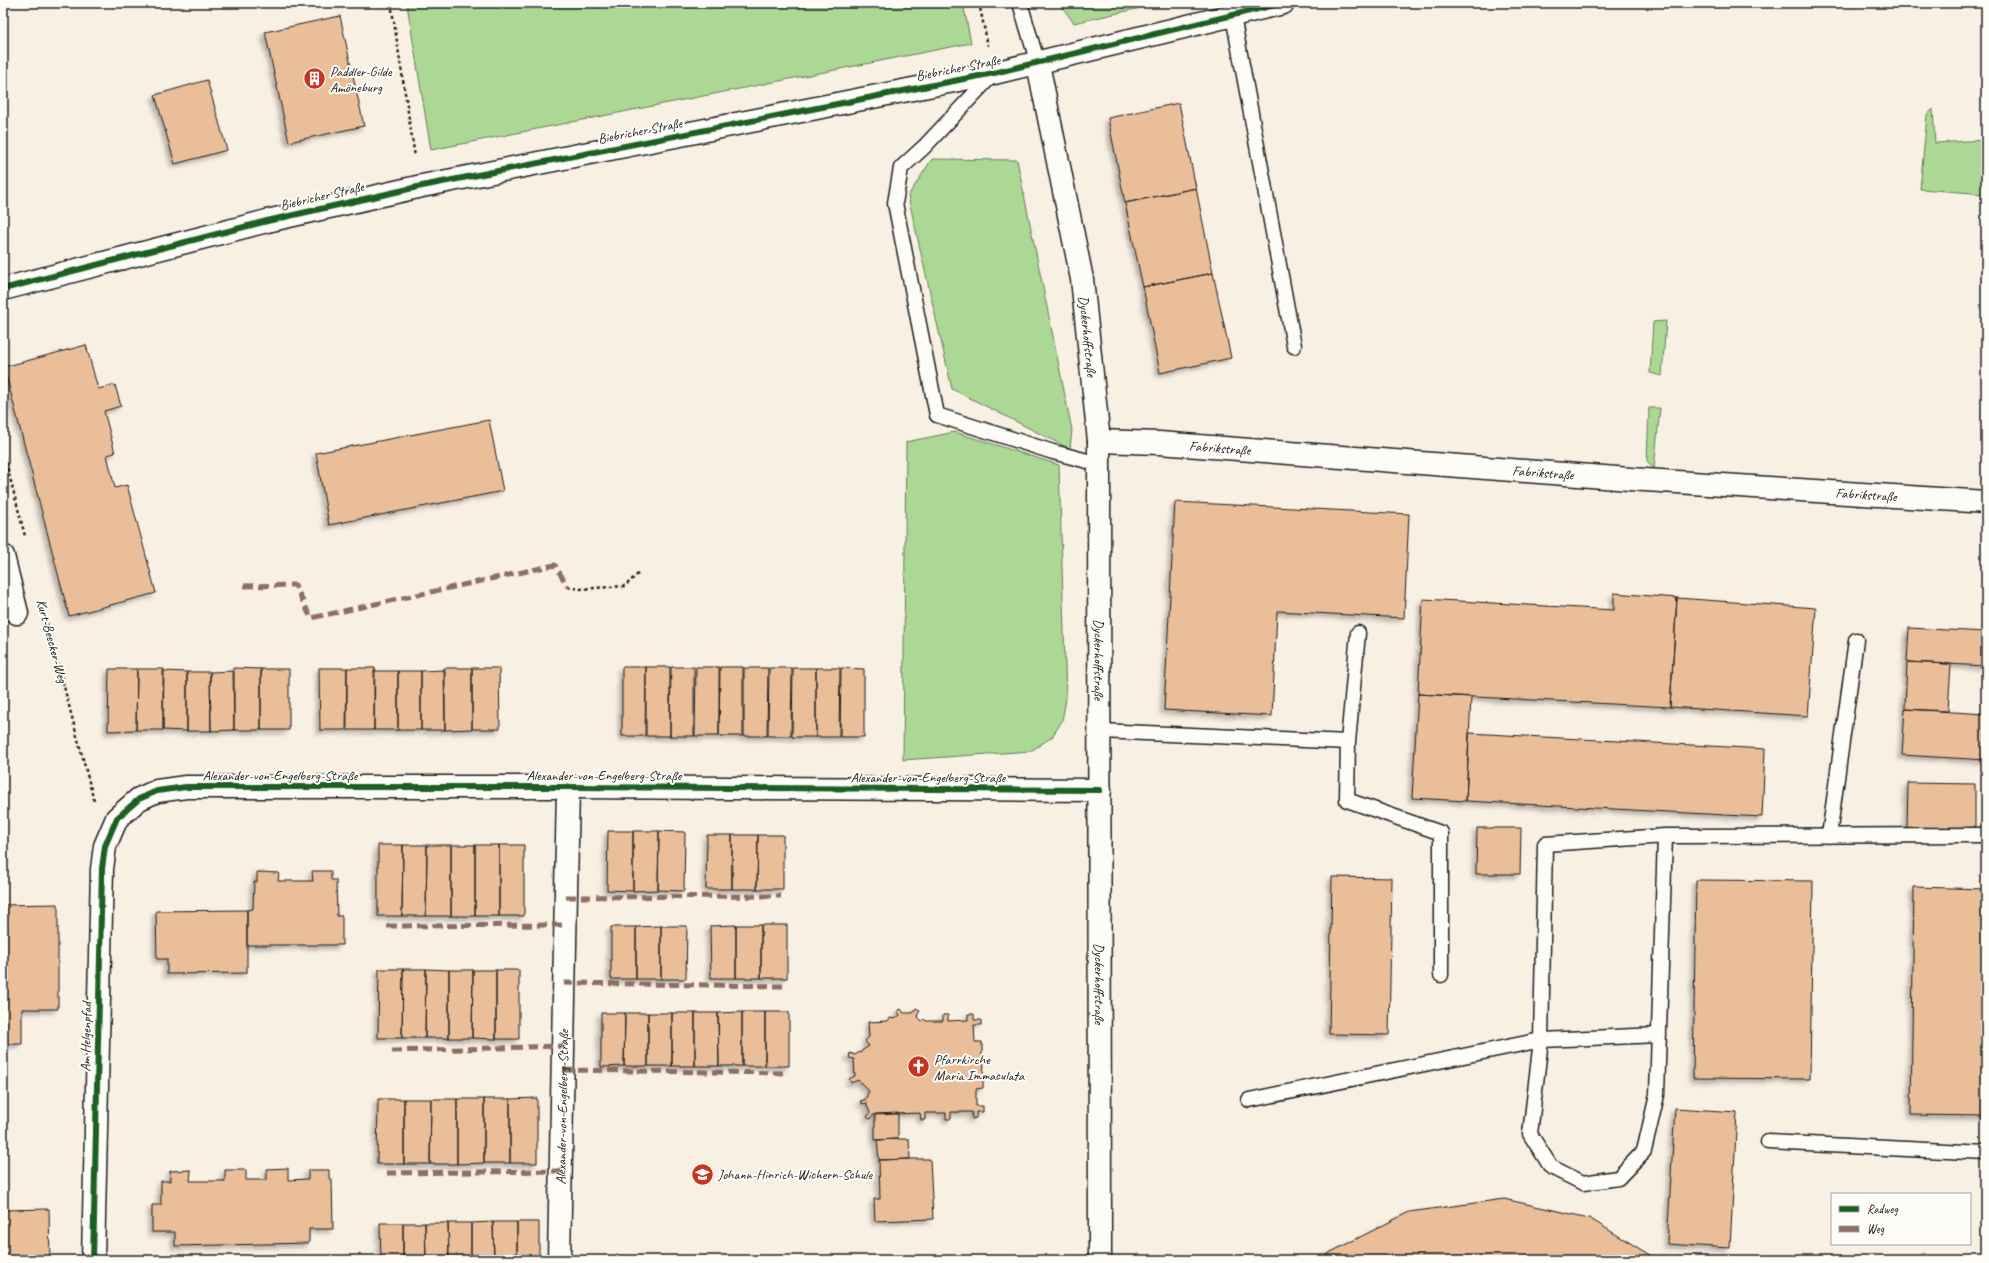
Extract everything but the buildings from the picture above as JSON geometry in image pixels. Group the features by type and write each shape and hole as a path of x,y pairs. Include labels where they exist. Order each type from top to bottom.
{"street":[{"name":"Biebricher Straße","path":"3,289 267,221 422,186 1038,64 1283,3"},
{"name":"Dyckerhoffstraße","path":"1038,64 1082,279 1100,441 1100,1260"},
{"name":"Fabrikstraße","path":"1100,441 1159,443 1630,479 1986,502"},
{"name":"Kurt-Beecker-Weg","path":"3,556 17,613"},
{"name":"Alexander-von-Engelberg-Straße","path":"117,818 139,800 157,791 186,787 568,787 1100,790"},
{"name":"Alexander-von-Engelberg-Straße","path":"559,1260 568,787"},
{"name":"Am Helgenpfad","path":"93,1260 102,869 105,846 117,818"}],"lane":[{"path":"1020,3 1038,64"},
{"path":"1233,16 1294,346"},
{"path":"994,73 924,147 900,168 896,203 937,415 1053,452 1100,464"},
{"path":"1358,632 1348,742 1347,800 1440,833 1441,975"},
{"path":"1829,836 1856,640"},
{"path":"1100,731 1348,742"},
{"path":"1665,836 1657,1095 1644,1151 1618,1178 1583,1183 1551,1167 1530,1134 1541,1040 1545,844 1665,836 1986,835"},
{"path":"1249,1100 1541,1040 1659,1035"},
{"path":"1768,1142 1986,1153"}],"path":[{"path":"391,3 415,157"},
{"path":"979,3 989,50"},
{"path":"3,451 27,544"},
{"path":"568,587 580,589 625,586 640,572"}],"green space":[{"path":"415,3 963,3 971,43 431,150 407,5"},
{"path":"1059,3 1162,3 1074,23"},
{"path":"1933,109 1935,143 1986,140 1986,194 1920,189 1927,115"},
{"path":"932,159 1017,160 1072,430 1070,449 952,389 908,196"},
{"path":"1666,321 1662,376 1650,373 1653,322"},
{"path":"1649,408 1660,408 1654,469 1647,461"},
{"path":"955,432 1059,465 1066,699 1062,721 1052,737 1031,751 903,760 906,442"}],"marked path":[{"path":"244,586 295,585 311,618 555,565 568,587"},
{"path":"566,897 781,896"},
{"path":"387,926 565,925"},
{"path":"564,983 783,986"},
{"path":"392,1051 563,1046"},
{"path":"563,1070 786,1073"},
{"path":"387,1173 561,1171"}],"cycle path":[{"path":"3,289 267,221 422,186 994,73 1283,3"},
{"path":"93,1260 102,869 105,846 117,818 139,799 157,791 186,787 568,787 1100,790"}],"place":[{"name":"Paddler-Gilde Amöneburg","path":"315,79"},
{"name":"Pfarrkirche Maria Immaculata","path":"919,1067"},
{"name":"Johann-Hinrich-Wichern-Schule","path":"702,1174"}]}
